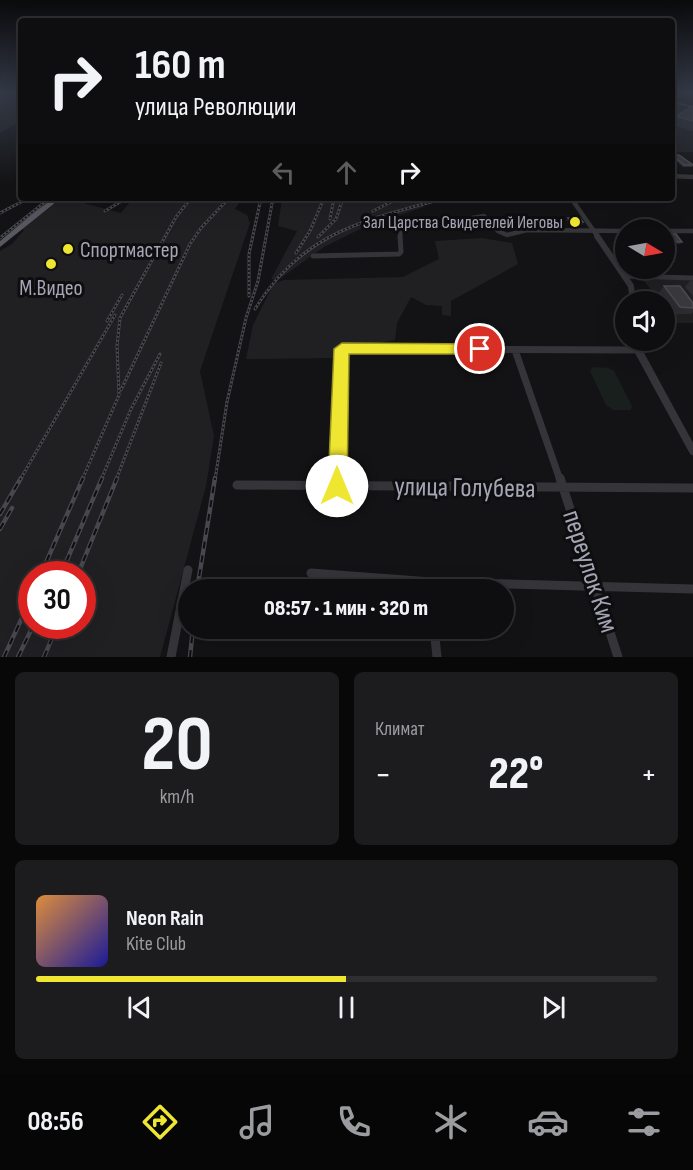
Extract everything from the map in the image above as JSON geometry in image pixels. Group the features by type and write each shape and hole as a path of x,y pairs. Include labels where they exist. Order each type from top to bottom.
{"highway":[{"path":"0,245 54,201"}],"street":[{"path":"675,176 693,177"},
{"path":"573,201 615,261"},
{"path":"313,256 399,255 401,252 400,230 404,227 421,227 484,216 496,231 505,234 518,234 527,230 615,231"},
{"path":"675,231 693,231"},
{"path":"675,277 693,278"},
{"path":"337,486 342,349 615,350"},
{"name":"переулок Ким","path":"515,350 618,657"},
{"path":"636,351 693,451"},
{"name":"улица Голубева","path":"237,485 693,488"},
{"path":"171,657 188,570"},
{"path":"311,573 366,579"},
{"path":"514,587 693,589"},
{"path":"435,639 437,657"}],"shaded area":[{"path":"0,124 16,124 0,133"},
{"path":"675,124 693,124 693,152 675,152"},
{"path":"60,201 76,201 121,213 131,201 240,201 235,209 247,215 250,223 200,371 214,436 206,486 181,579 178,579 178,590 160,657 0,657 0,251 12,244 24,230 22,229 47,208"},
{"path":"282,201 440,201 364,227 324,247 278,280 271,279 297,231 278,226"},
{"path":"482,238 512,243 518,264 451,301 451,316 442,315 442,306 426,305 411,297 397,323 395,340 339,344 337,358 246,359 253,325 274,283 284,280 403,277 439,259 435,241"},
{"path":"643,279 693,280 693,323 675,323 675,291 652,291"},
{"path":"593,367 608,368 614,371 632,406 631,410 613,410 606,405 590,371"}],"building":[{"path":"675,155 679,155 693,165 684,165"},
{"path":"568,218 580,218 583,222 571,222"},
{"path":"675,234 676,234 682,242 675,242"},
{"path":"664,286 680,286 693,303 693,308 680,307 675,300 675,291 668,291"}],"railway":[{"path":"0,213 23,201"},
{"path":"0,238 46,201"},
{"path":"105,211 122,201"},
{"path":"82,480 119,395 117,346 120,318 176,217 189,201"},
{"path":"121,390 190,244 201,228 226,201"},
{"path":"249,296 249,254 260,201"},
{"path":"215,480 227,402 246,318 258,281 272,201"},
{"path":"296,253 310,231 323,201"},
{"path":"330,219 333,201"},
{"path":"318,237 336,219 342,201"},
{"path":"373,211 393,201"},
{"path":"255,309 273,283 293,262 315,246 362,222 435,201"},
{"path":"107,321 122,295"},
{"path":"20,480 115,315"},
{"path":"101,480 131,409 160,354"},
{"path":"116,480 161,363"},
{"path":"0,514 21,478"},
{"path":"47,561 83,478"},
{"path":"67,561 102,478"},
{"path":"83,561 117,478"},
{"path":"199,579 215,478"},
{"path":"0,529 12,508"},
{"path":"4,657 18,626"},
{"path":"18,657 27,639"},
{"path":"44,657 52,639"},
{"path":"190,657 192,639"}],"place":[{"name":"Зал Царства Свидетелей Иеговы","path":"575,222"},
{"name":"Спортмастер","path":"68,249"},
{"name":"М.Видео","path":"51,264"}],"route":[{"path":"337,486 342,349 480,349"}]}
